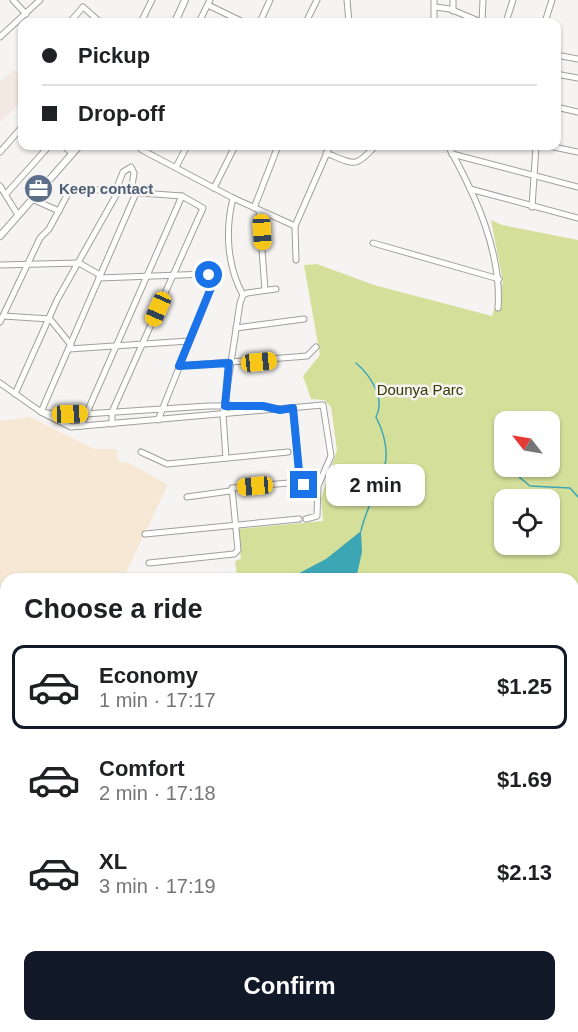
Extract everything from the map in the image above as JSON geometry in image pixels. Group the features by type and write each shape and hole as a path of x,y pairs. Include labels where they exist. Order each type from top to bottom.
{"main road":[{"path":"177,18 185,0"},
{"path":"0,236 75,150"}],"street":[{"path":"13,0 26,14"},
{"path":"21,18 40,0"},
{"path":"143,18 152,0"},
{"path":"262,18 270,0"},
{"path":"308,18 317,0"},
{"path":"347,0 349,18"},
{"path":"434,0 434,18"},
{"path":"453,0 453,11"},
{"path":"481,18 483,0"},
{"path":"507,18 513,0"},
{"path":"546,18 552,0"},
{"path":"201,18 209,2 236,18"},
{"path":"73,18 83,7 95,18"},
{"path":"435,7 471,18"},
{"path":"0,37 18,21"},
{"path":"561,56 578,59"},
{"path":"561,75 578,78"},
{"path":"561,108 578,112"},
{"path":"0,152 18,132"},
{"path":"561,148 578,152"},
{"path":"6,194 45,150"},
{"path":"69,150 72,153"},
{"path":"142,150 233,198 295,226"},
{"path":"176,167 185,150"},
{"path":"214,188 233,150"},
{"path":"265,290 256,209 277,150"},
{"path":"296,260 295,226 328,150"},
{"path":"326,153 354,164 360,163 371,150"},
{"path":"450,150 470,189 484,226 499,279 498,308"},
{"path":"532,207 536,150"},
{"path":"453,154 578,187"},
{"path":"15,394 50,319 117,190 123,172 131,167 134,173 133,192 100,276 41,412"},
{"path":"0,186 18,215"},
{"path":"50,319 1,319 40,238 49,229 72,188 182,196 203,208 112,412 112,424"},
{"path":"470,189 578,218 578,213"},
{"path":"81,426 182,196"},
{"path":"226,458 224,415 229,363 243,295 231,266 228,218 233,198"},
{"path":"32,199 58,211"},
{"path":"373,243 499,279"},
{"path":"0,265 79,263 100,276 147,277 207,273 213,280 158,420"},
{"path":"243,295 276,289"},
{"path":"50,319 70,346"},
{"path":"236,328 304,319"},
{"path":"70,346 116,346 189,341"},
{"path":"179,366 307,356 316,347"},
{"path":"0,383 41,412 70,428 324,406 331,456 318,486 317,516 145,534"},
{"path":"41,412 85,414 225,406 263,406 280,410"},
{"path":"293,408 300,482"},
{"path":"141,452 167,464 288,452"},
{"path":"187,497 230,491 232,488 300,482 306,486 318,486"},
{"path":"148,563 234,554 238,550 230,491"}],"shaded area":[{"path":"14,70 18,74 18,106 0,122 0,81"},
{"path":"30,417 94,449 117,449 118,462 129,463 168,485 126,573 0,573 0,421"}],"green space":[{"name":"Dounya Parc","path":"491,220 502,225 578,240 578,573 237,573 235,561 241,559 238,529 323,521 321,498 337,450 331,407 324,400 311,399 303,376 320,355 304,265 317,264 374,285 492,316 503,282"}],"water":[{"path":"361,531 362,552 357,573 299,573 326,559"}],"waterway":[{"path":"356,363 371,380 378,395 379,410 376,417 386,450 382,476 361,531"},
{"path":"519,477 530,486 570,488 578,497"}],"place":[{"name":"Keep contact","path":"38,188"}],"route":[{"path":"209,275 212,276 213,283 179,366 229,363 225,406 263,406 280,410 293,408 300,482 304,485"}]}
